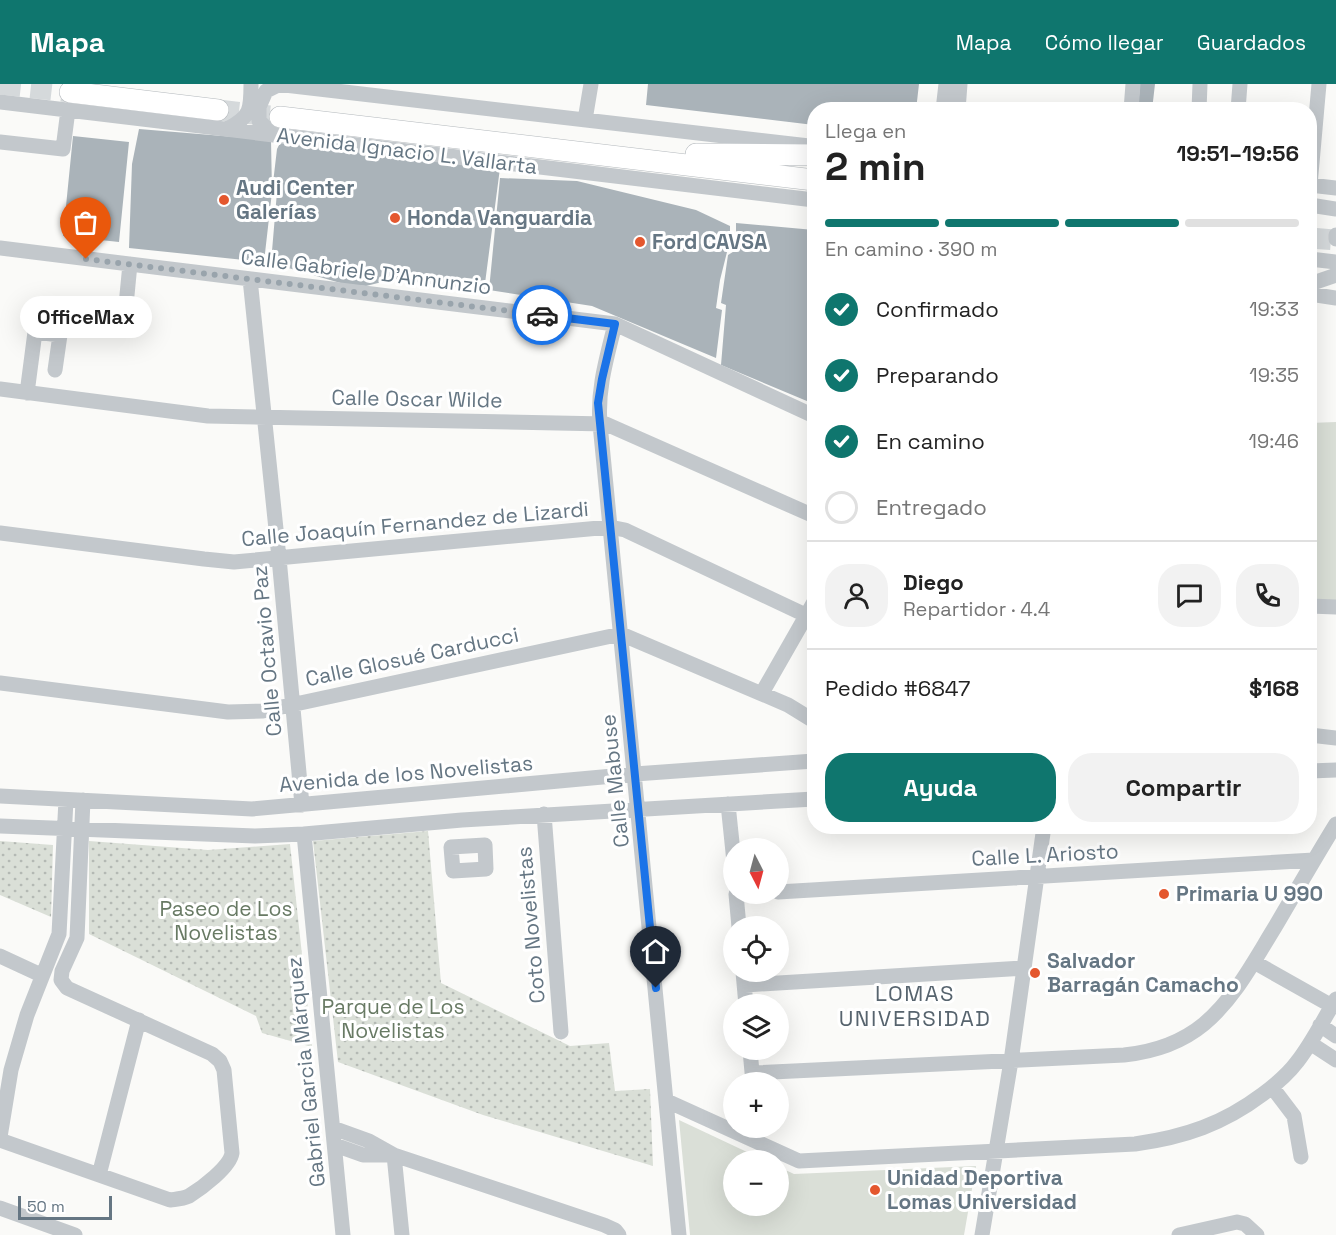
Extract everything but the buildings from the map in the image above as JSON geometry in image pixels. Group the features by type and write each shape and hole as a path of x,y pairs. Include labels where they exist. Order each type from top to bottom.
{"highway":[{"name":"Avenida Ignacio L. Vallarta","path":"118,84 222,112"},
{"name":"Avenida Ignacio L. Vallarta","path":"69,101 222,112"},
{"name":"Avenida Ignacio L. Vallarta","path":"278,105 807,167"},
{"name":"Avenida Ignacio L. Vallarta","path":"278,105 807,179"},
{"path":"696,154 807,155"},
{"path":"764,174 807,195"}],"street":[{"path":"222,112 241,122 249,111 251,84"},
{"path":"585,120 591,84"},
{"path":"944,102 946,84"},
{"path":"959,102 960,84"},
{"path":"1132,102 1133,84"},
{"path":"1199,102 1200,84"},
{"path":"1239,102 1240,84"},
{"path":"1317,106 1319,84"},
{"path":"0,141 63,149 69,101"},
{"name":"Avenida Ignacio L. Vallarta","path":"0,102 69,101"},
{"name":"Avenida Ignacio L. Vallarta","path":"222,112 278,105 585,120 807,146"},
{"name":"Avenida Ignacio L. Vallarta","path":"278,105 807,197"},
{"path":"1317,186 1336,188"},
{"path":"1317,207 1336,208"},
{"name":"Calle Gabriele D'Annunzio","path":"0,248 615,324 807,413"},
{"path":"1317,260 1336,262"},
{"path":"124,326 129,264"},
{"path":"1317,282 1336,275"},
{"name":"Calle Octavio Paz","path":"250,279 302,805"},
{"path":"1317,295 1336,298"},
{"name":"Calle Mabuse","path":"615,324 598,403 679,1235"},
{"path":"27,393 35,332 60,335 55,370"},
{"name":"Calle Oscar Wilde","path":"0,389 208,416 606,424 807,513"},
{"name":"Calle Joaquín Fernandez de Lizardi","path":"0,533 234,562 610,528 625,530 807,610"},
{"path":"1317,606 1336,607"},
{"path":"762,693 807,620"},
{"path":"621,634 762,693 807,717"},
{"name":"Calle Glosué Carducci","path":"0,683 228,712 263,711 621,634"},
{"path":"1317,736 1336,738"},
{"name":"Avenida de los Novelistas","path":"0,796 252,809 635,774 807,762"},
{"path":"1317,771 1336,770"},
{"path":"0,826 255,836 544,814 807,799"},
{"path":"66,800 59,934 41,975 11,1070 0,1138 170,1200 180,1199 189,1195 231,1161 224,1070 220,1061 212,1054 67,988 61,980 62,971 77,938 83,800"},
{"path":"728,804 732,838"},
{"name":"Coto Novelistas","path":"544,814 561,1032"},
{"path":"462,820 464,846"},
{"path":"789,1076 1124,1055 1142,1053 1182,1039 1203,1025 1220,1009 1254,962 1336,824"},
{"name":"Gabriel Garcia Márquez","path":"304,834 343,1235"},
{"path":"982,1235 1011,1061 1043,834"},
{"name":"Calle L. Ariosto","path":"789,891 1314,860"},
{"path":"0,956 41,975"},
{"path":"761,1138 799,1161 1135,1144 1165,1140 1195,1132 1227,1118 1272,1087 1296,1064 1334,1003 1254,962"},
{"path":"789,976 1024,968"},
{"path":"99,1175 139,1020"},
{"path":"1320,1025 1336,1036"},
{"path":"1310,1043 1336,1060"},
{"path":"1272,1087 1294,1116 1301,1157"},
{"path":"666,1101 723,1123"},
{"path":"333,1128 369,1141 394,1155 604,1225 615,1230 619,1235"},
{"path":"334,1145 363,1155 394,1155"},
{"path":"394,1155 402,1235"},
{"path":"0,1208 75,1235"},
{"path":"1179,1235 1237,1222 1245,1224 1257,1235"}],"green space":[{"path":"1336,422 1336,601 1317,600 1317,423"},
{"name":"Parque de Los Novelistas","path":"428,831 441,983 570,1046 609,1043 615,1091 650,1089 653,1166 483,1115 338,1062 313,841"},
{"path":"0,841 53,845 51,917 0,895"},
{"name":"Paseo de Los Novelistas","path":"89,841 208,850 290,844 312,1047 262,1033 256,1016 89,934"},
{"name":"Unidad Deportiva Lomas Universidad","path":"679,1120 743,1150 723,1150 723,1216 789,1216 789,1172 794,1174 976,1166 964,1235 690,1235"}],"tunnel":[{"path":"0,84 70,92"},
{"path":"218,110 280,117"},
{"path":"1317,239 1336,240"}],"way so far":[{"path":"86,259 542,315"}],"place":[{"name":"Audi Center Galerías","path":"224,200"},
{"name":"Honda Vanguardia","path":"395,218"},
{"name":"Ford CAVSA","path":"640,242"},
{"name":"OfficeMax","path":"86,259"},
{"name":"Primaria U 990","path":"1164,894"},
{"name":"Salvador Barragán Camacho","path":"1035,973"},
{"name":"Unidad Deportiva Lomas Universidad","path":"875,1190"}],"district":[{"name":"LOMAS UNIVERSIDAD","path":"915,1006"}],"route":[{"path":"542,315 615,324 598,403 656,988"}]}
